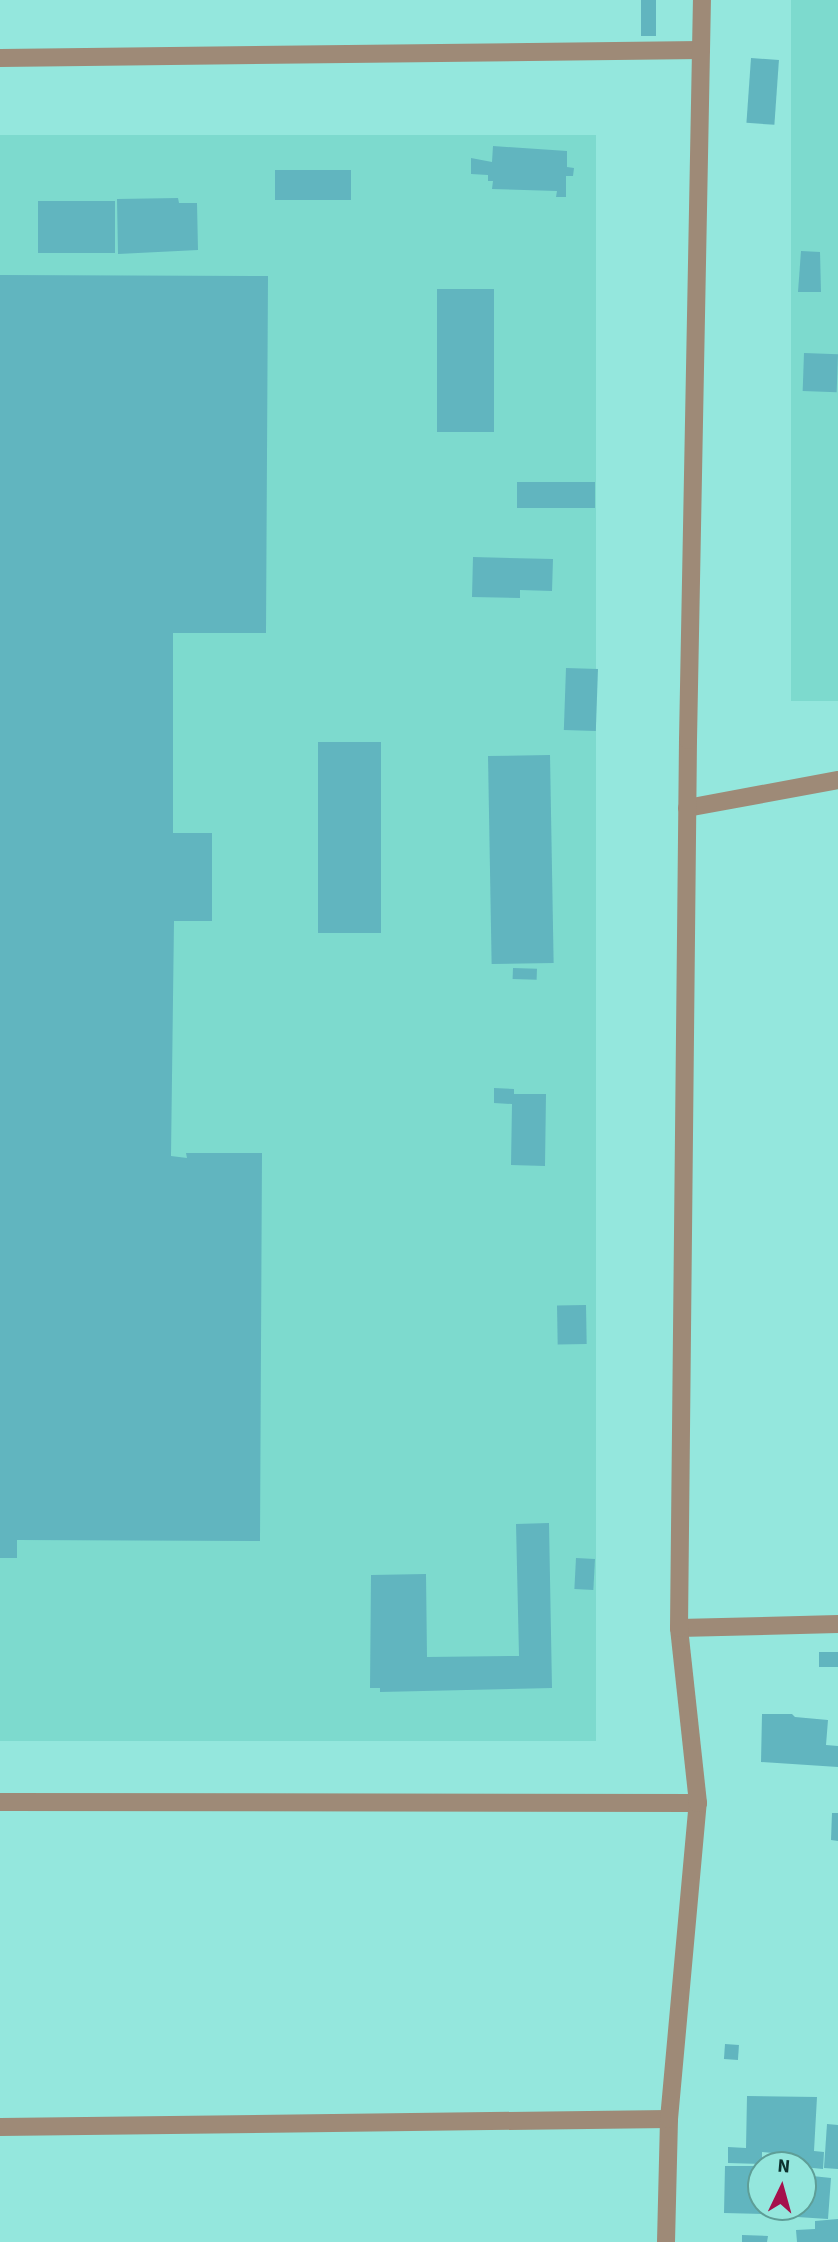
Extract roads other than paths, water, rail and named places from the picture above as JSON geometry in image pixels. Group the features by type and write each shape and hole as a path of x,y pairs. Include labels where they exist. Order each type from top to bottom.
{"street":[{"path":"666,2242 669,2119 698,1803 679,1629 687,808 702,0"},
{"path":"0,58 701,50"},
{"path":"687,808 838,780"},
{"path":"679,1629 838,1623"},
{"path":"0,1802 698,1803"},
{"path":"0,2127 669,2119"}]}
